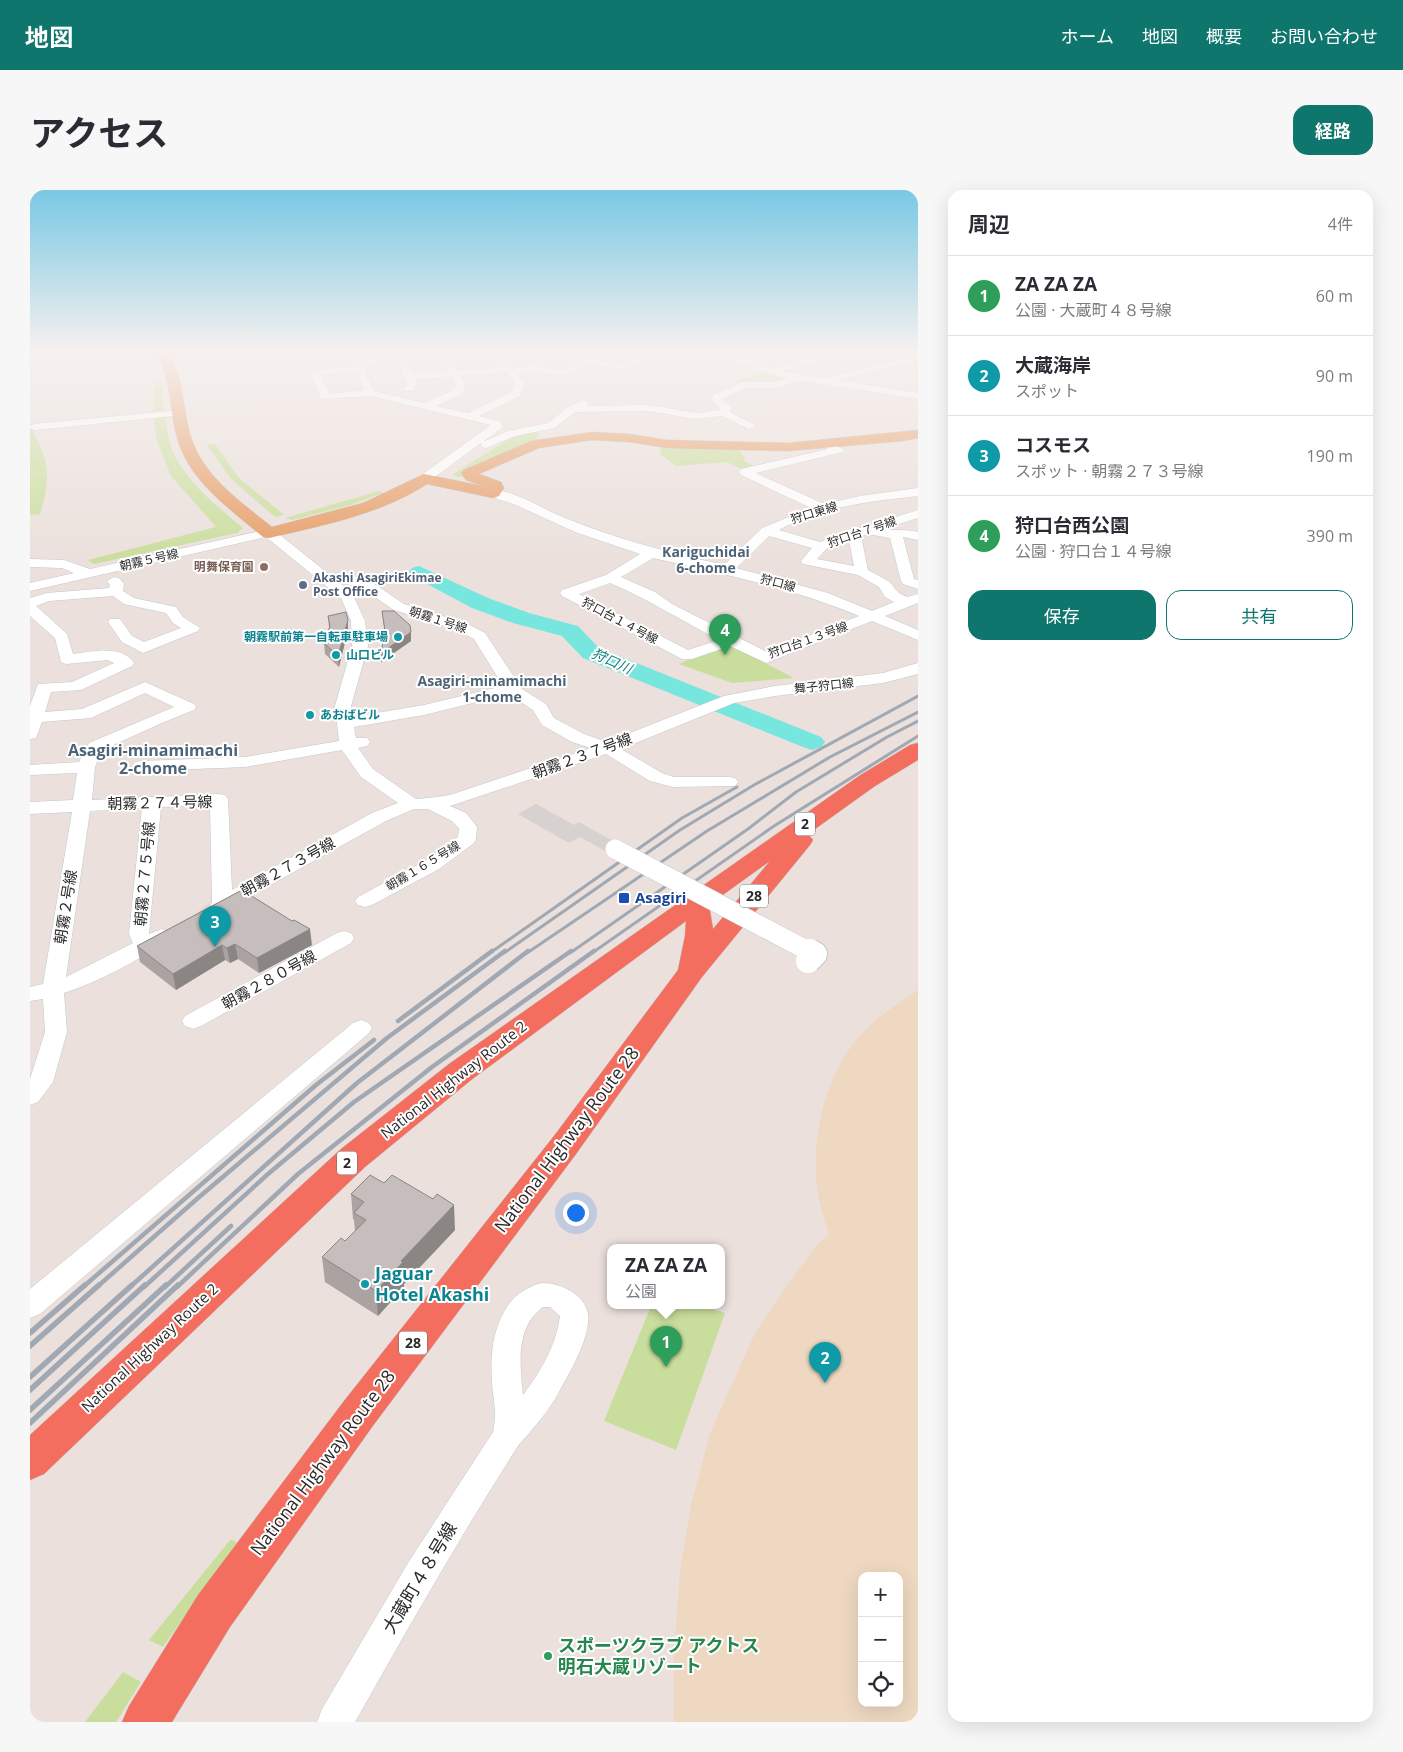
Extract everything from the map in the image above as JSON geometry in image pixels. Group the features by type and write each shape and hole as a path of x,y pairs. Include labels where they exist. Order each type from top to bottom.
{"highway":[{"name":"National Highway Route 2","path":"30,1461 353,1158 460,1072 812,819 867,781 918,750"},
{"name":"National Highway Route 28","path":"145,1722 214,1611 358,1414 565,1145 694,962 804,836 812,819"},
{"name":"National Highway Route 28","path":"694,962 700,932 700,917 695,902"},
{"path":"650,934 681,938 690,944 694,962"}],"main road":[{"path":"181,420 186,444 208,481 274,532"},
{"path":"187,420 190,436 199,459 214,480 274,532"},
{"path":"274,532 374,504 405,491 424,478 493,493 496,488 494,485 488,481 471,477 469,473 493,464 528,446 550,441 592,436 630,438 666,444 788,447 918,434"}],"street":[{"path":"35,427 102,420"},
{"path":"424,478 497,427 495,423 484,420"},
{"path":"468,448 484,446 512,433 551,426 558,420"},
{"path":"702,420 706,424"},
{"path":"738,420 749,426"},
{"path":"824,509 746,472 839,450 825,444"},
{"name":"狩口東線","path":"727,570 752,542 767,531 798,517 872,497 918,492"},
{"name":"狩口線","path":"493,493 520,502 580,529 651,553 801,589 873,616 918,636"},
{"name":"狩口台７号線","path":"862,572 808,562 821,546 861,530 918,514"},
{"path":"912,600 891,596 887,592 885,585 862,572 861,530 896,535 904,533 918,536"},
{"path":"767,531 821,546"},
{"name":"朝霧５号線","path":"30,587 274,532"},
{"name":"朝霧１６５号線","path":"274,532 337,577 356,594 370,625 367,659 350,723"},
{"name":"朝霧１６５号線","path":"274,532 347,596 358,621 360,646 342,706 350,723 355,743 373,763 422,804 458,817 468,827 467,839 459,847 365,900"},
{"path":"896,535 908,580 918,585"},
{"name":"狩口台１４号線","path":"651,553 611,578 567,593 687,656 732,640"},
{"path":"30,563 64,564 89,574"},
{"path":"104,571 118,584 116,592"},
{"name":"朝霧１号線","path":"337,577 353,580 368,586 399,607 463,627 480,636 516,692 540,708 548,721 578,738 608,748 656,777 673,782 729,782"},
{"name":"狩口台１３号線","path":"611,578 650,595 667,607 766,658 912,600"},
{"path":"30,602 47,597 116,592 129,601 171,610 178,620 193,628 143,648 127,639 116,622"},
{"path":"30,608 62,637 66,659 110,655 126,663 75,687 37,687 30,734"},
{"name":"舞子狩口線","path":"730,699 761,693 884,678 918,668"},
{"path":"30,770 86,767 95,747 158,718 188,707 145,687 85,714 32,718"},
{"path":"350,723 424,710 513,688"},
{"name":"朝霧２３７号線","path":"422,804 457,799 608,748 730,699"},
{"path":"141,766 245,762 355,743"},
{"name":"朝霧２号線","path":"34,1085 56,1032 52,991 82,804 86,767"},
{"name":"朝霧２７４号線","path":"30,808 82,804 219,799 214,908"},
{"name":"朝霧２７５号線","path":"145,946 139,934 152,802"},
{"name":"朝霧２７３号線","path":"214,908 379,817 422,804"},
{"path":"615,849 815,954 808,961"},
{"path":"30,994 52,991 145,946 179,927"},
{"name":"朝霧２８０号線","path":"193,1021 344,938"},
{"path":"34,1297 361,1028"},
{"name":"大蔵町４８号線","path":"335,1722 420,1575 507,1436"}],"green space":[{"path":"154,420 166,420 171,447 184,471 202,492 243,528 237,533 94,564 88,560 216,527 171,476 157,441"},
{"path":"30,427 42,449 47,469 47,479 40,514 30,515"},
{"path":"535,431 539,434 535,438 545,440 514,448 492,461 471,466 461,473 463,477 457,477 453,474 514,436"},
{"path":"215,444 239,478 284,515 275,517 231,479 207,445"},
{"path":"662,445 736,447 745,458 744,461 754,466 740,469 727,462 676,466 660,454"},
{"path":"379,491 383,493 350,505 292,520 285,518"},
{"path":"724,645 730,645 794,678 732,683 679,664"},
{"path":"650,1309 712,1309 725,1313 676,1450 604,1421"},
{"path":"231,1539 237,1543 163,1647 149,1640"},
{"path":"123,1672 141,1682 116,1722 85,1722"}],"sand":[{"path":"918,990 918,1722 674,1722 674,1654 680,1571 691,1505 710,1433 755,1333 785,1288 818,1244 829,1235 817,1188 816,1153 821,1114 834,1077 853,1043 885,1013"}],"shaded area":[{"path":"536,804 574,825 579,822 621,845 609,853 580,837 569,843 518,814"}],"building":[{"name":"朝霧駅前第一自転車駐車場","path":"382,611 394,611 410,625 411,632 381,653 385,631"},
{"path":"346,612 348,620 338,656 324,643 330,626 328,616"},
{"path":"242,890 292,921 294,920 310,929 257,958 235,944 227,948 222,945 173,974 137,946"},
{"path":"370,1175 384,1183 392,1175 433,1199 437,1194 454,1205 401,1261 403,1262 376,1291 322,1257 341,1238 345,1241 366,1220 354,1213 364,1202 351,1194"}],"waterway":[{"name":"狩口川","path":"419,572 480,603 521,618 570,631 591,653 812,742"}],"railway":[{"path":"504,953 680,830 754,785 918,696"},
{"path":"527,953 707,831 830,757 918,712"},
{"path":"570,953 748,829 796,792 887,737 918,721"},
{"path":"592,953 774,826 918,736"},
{"path":"490,953 682,818 737,787"},
{"path":"398,1021 492,951"},
{"path":"97,1287 198,1198 387,1038 505,951"},
{"path":"130,1287 357,1083 528,951"},
{"path":"144,1287 268,1174 354,1102 571,951"},
{"path":"177,1287 298,1174 432,1067 594,951"},
{"path":"83,1287 316,1085 374,1040"},
{"path":"165,1287 231,1226"},
{"path":"30,1333 85,1285"},
{"path":"30,1346 99,1285"},
{"path":"30,1377 132,1285"},
{"path":"30,1390 145,1285"},
{"path":"30,1410 166,1285"},
{"path":"30,1423 178,1285"}],"place":[{"name":"明舞保育園","path":"264,567"},
{"name":"Akashi AsagiriEkimae Post Office","path":"303,585"},
{"name":"朝霧駅前第一自転車駐車場","path":"398,637"},
{"name":"山口ビル","path":"336,655"},
{"name":"狩口台西公園","path":"725,655"},
{"name":"あおばビル","path":"310,715"},
{"name":"Asagiri","path":"624,898"},
{"name":"コスモス","path":"215,947"},
{"name":"Jaguar Hotel Akashi","path":"365,1284"},
{"name":"ZA ZA ZA","path":"666,1367"},
{"name":"大蔵海岸","path":"825,1383"},
{"name":"スポーツクラブ アクトス 明石大蔵リゾート","path":"548,1656"}],"district":[{"name":"Kariguchidai 6-chome","path":"706,560"},
{"name":"Asagiri-minamimachi 1-chome","path":"492,690"},
{"name":"Asagiri-minamimachi 2-chome","path":"153,759"}]}
